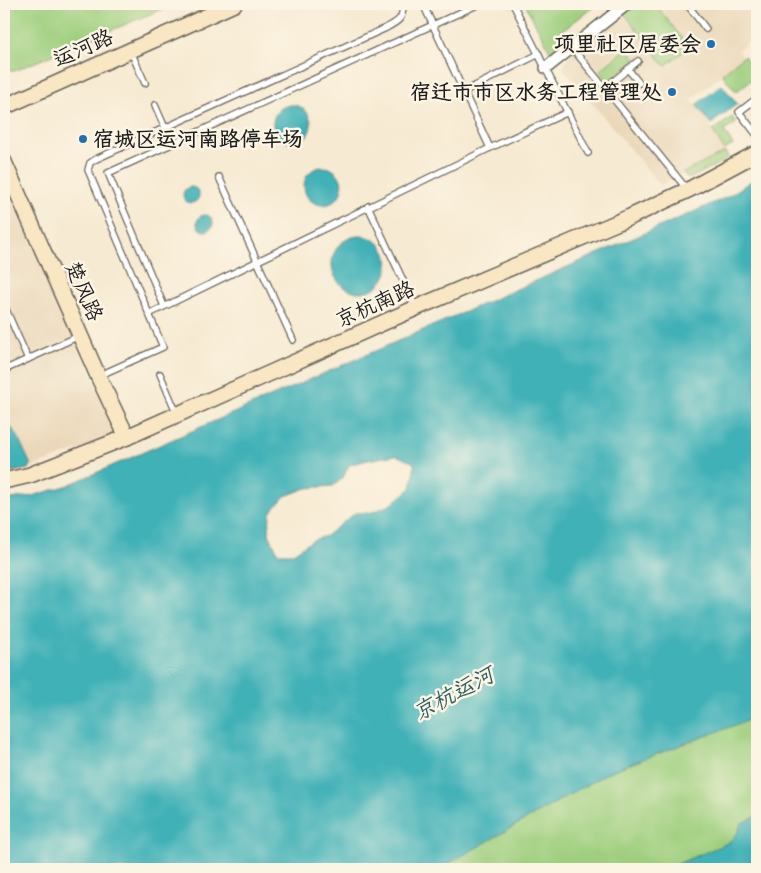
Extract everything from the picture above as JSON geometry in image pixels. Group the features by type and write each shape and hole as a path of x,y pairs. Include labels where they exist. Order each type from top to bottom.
{"street":[{"name":"运河路","path":"4,107 234,4"},
{"path":"546,68 627,4"},
{"name":"京杭南路","path":"4,480 30,475 127,437 416,308 622,221 687,190 757,153"},
{"name":"楚风路","path":"4,162 80,336 127,437"}],"lane":[{"path":"98,376 163,347 88,170 90,163 386,28 398,21 403,14 403,4"},
{"path":"423,4 490,148"},
{"path":"164,306 108,173 479,4"},
{"path":"513,4 588,153"},
{"path":"687,4 706,29"},
{"path":"131,50 145,83"},
{"path":"465,91 539,54"},
{"path":"577,54 687,190"},
{"path":"605,88 638,61"},
{"path":"628,69 639,83"},
{"path":"756,99 739,112 757,135"},
{"path":"155,105 165,128"},
{"path":"149,314 368,206 568,112"},
{"path":"219,177 294,340"},
{"path":"368,206 416,308"},
{"path":"4,305 28,359"},
{"path":"4,370 80,336"},
{"path":"160,374 177,414"}],"shaded area":[{"name":"宿迁市市区水务工程管理处","path":"636,4 746,4 757,18 757,35 738,50 743,57 691,100 710,125 725,152 660,185 564,69 564,64 571,54"},
{"path":"4,179 120,435 4,477"}],"green space":[{"path":"4,4 174,4 14,71 4,70"},
{"path":"525,4 597,4 562,31 568,40 552,55"},
{"path":"636,4 655,4 689,47 665,66 624,13"},
{"path":"628,48 636,60 608,81 600,70"},
{"path":"744,56 757,75 736,92 722,74"},
{"path":"732,117 736,123 724,131 733,145 724,150 713,131"},
{"path":"725,152 729,158 689,179 683,173"},
{"path":"757,714 757,869 435,869 611,771"}],"water":[{"path":"722,85 737,104 711,124 696,105"},
{"path":"292,105 305,111 311,124 305,137 292,143 279,137 273,124 279,111"},
{"path":"323,167 336,173 342,186 336,199 323,205 310,199 304,186 310,173"},
{"name":"京杭运河","path":"757,177 757,717 611,771 439,869 4,869 4,500 32,496 66,486 729,196","holes":["396,455 414,463 411,488 392,504 373,512 355,513 326,536 313,540 293,553 278,553 269,534 270,513 285,496 307,488 333,486 343,478 349,465 368,460"]},
{"path":"188,187 194,187 199,192 197,201 188,203 183,198 183,192"},
{"path":"202,215 208,215 213,220 211,229 202,231 197,226 197,220"},
{"path":"360,236 371,238 380,244 386,253 388,264 386,275 380,284 371,290 360,292 349,290 340,284 334,275 332,264 334,253 340,244 349,238"},
{"path":"4,418 17,435 31,465 29,469 4,473"},
{"path":"757,816 757,869 665,869 730,842 738,832 741,824"}],"place":[{"name":"项里社区居委会","path":"711,44"},
{"name":"宿迁市市区水务工程管理处","path":"672,92"},
{"name":"宿城区运河南路停车场","path":"83,139"}]}
